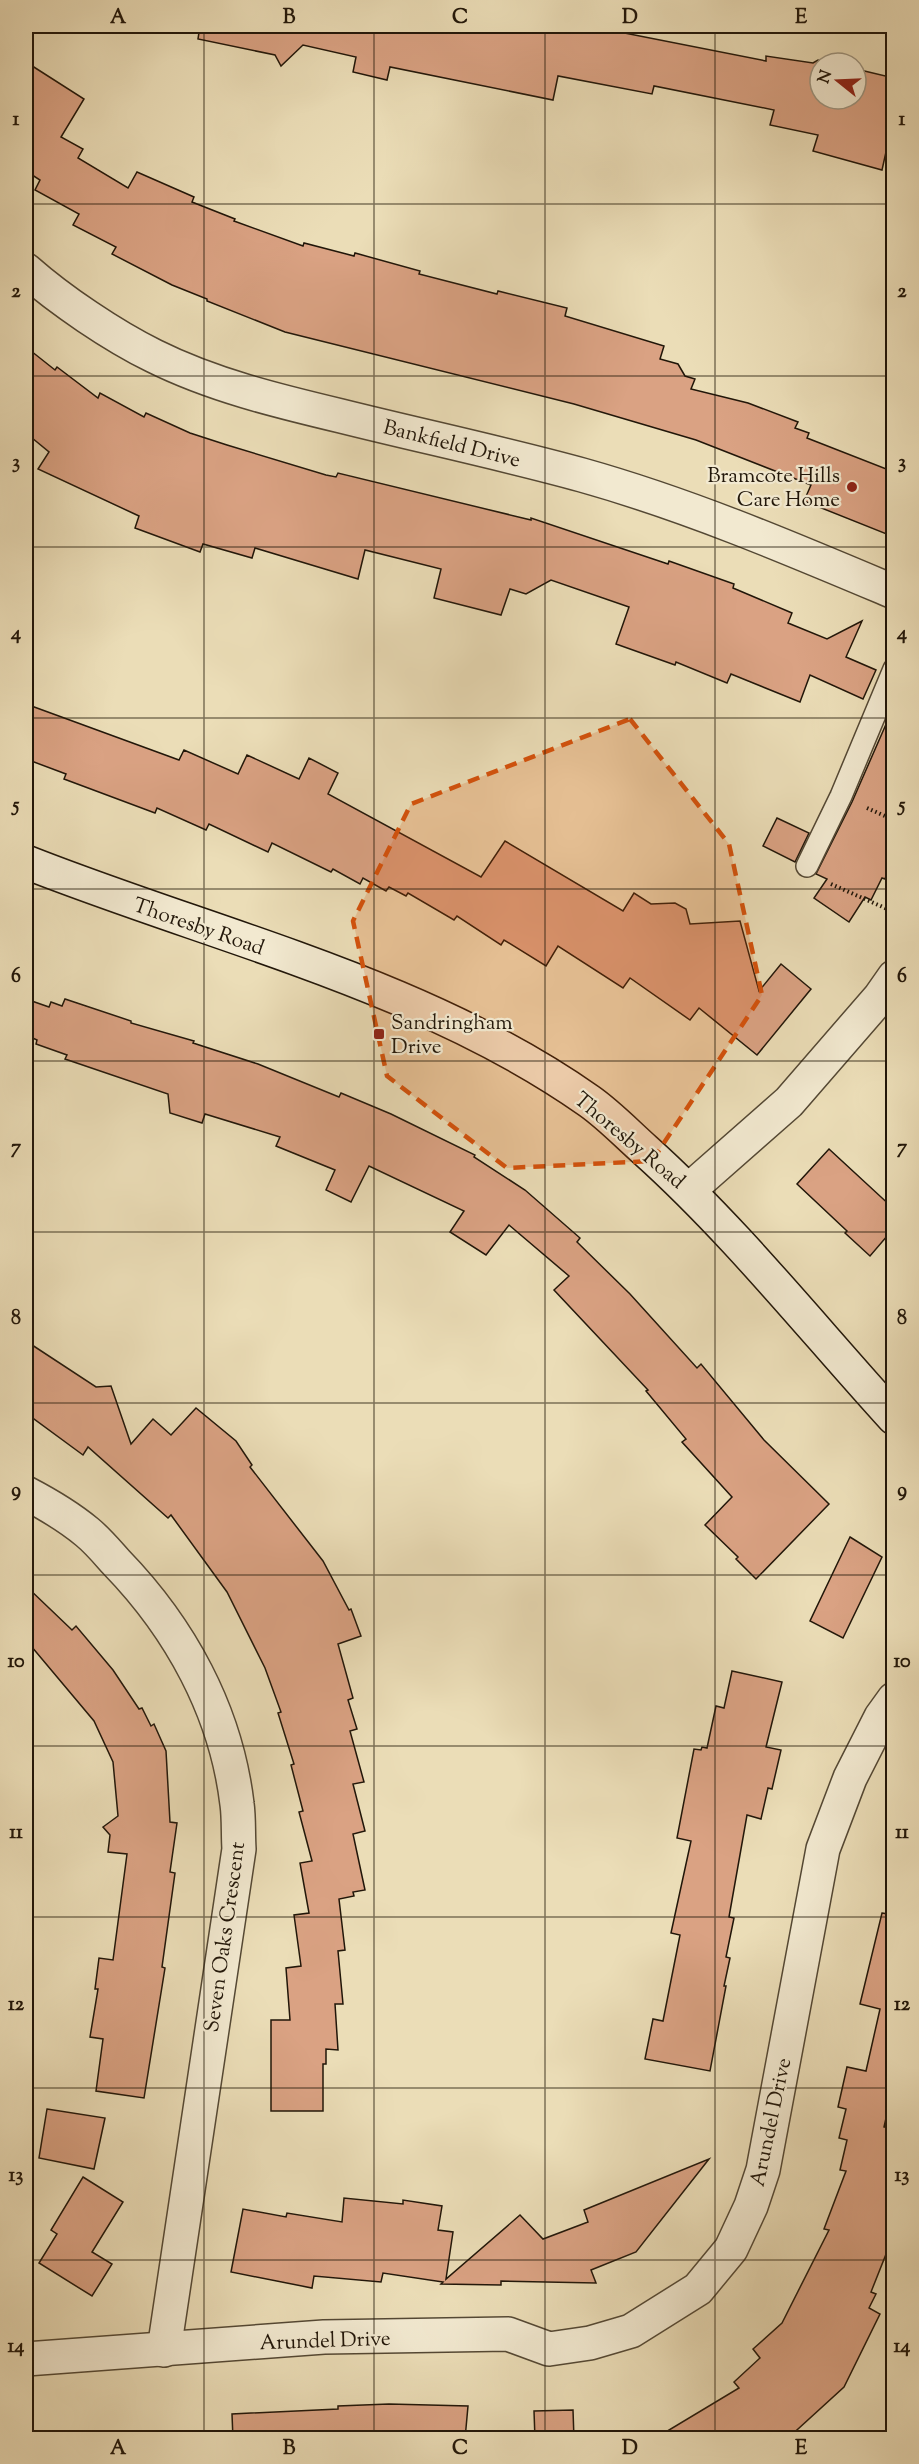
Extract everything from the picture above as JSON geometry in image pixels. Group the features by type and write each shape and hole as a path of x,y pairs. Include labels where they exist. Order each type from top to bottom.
{"street":[{"name":"Bankfield Drive","path":"26,270 43,286 94,321 153,356 217,382 269,399 581,475 662,499 801,552 894,592"},
{"name":"Thoresby Road","path":"26,862 110,895 297,960 446,1017 523,1057 592,1103 689,1190 894,1418"},
{"path":"689,1190 789,1102 880,997 894,977"},
{"name":"Seven Oaks Crescent","path":"26,1493 88,1533 158,1608 187,1652 210,1700 227,1753 237,1804 239,1849 164,2350"},
{"name":"Arundel Drive","path":"26,2359 324,2337 508,2334 549,2349 590,2343 631,2331 698,2289 731,2249 751,2206 763,2170 823,1849 850,1778 881,1718 894,1699"}],"lane":[{"path":"807,866 841,796 894,669"}],"path":[{"path":"807,866 813,869 810,874 894,912"}],"highlighted area":[{"path":"630,719 729,844 762,995 652,1161 507,1168 387,1076 353,921 411,804"}],"building":[{"path":"200,26 589,26 766,61 766,56 808,62 808,111 868,111 868,72 894,78 894,116 882,170 813,151 818,135 770,125 774,110 654,86 652,94 558,76 553,100 390,67 387,80 353,72 356,57 303,45 281,66 275,55 198,39"},
{"path":"26,62 84,99 61,137 83,149 78,158 128,188 137,172 194,197 192,202 235,219 234,221 303,246 304,243 354,256 355,253 420,271 419,274 497,294 498,291 567,308 565,316 664,346 660,359 678,364 685,376 695,379 691,389 748,403 798,422 795,428 809,433 807,438 894,472 894,537 804,501 811,485 696,440 574,404 285,332 207,301 112,254 116,247 73,225 79,214 35,190 40,180 26,171"},
{"path":"26,347 55,370 57,367 98,398 100,393 144,417 146,413 190,433 326,475 336,477 338,473 531,520 531,518 668,564 669,561 734,584 733,588 792,613 788,623 827,639 862,621 846,657 876,670 863,699 810,675 800,702 731,674 727,683 676,662 675,665 616,644 629,607 551,580 526,594 510,589 501,615 434,598 441,569 365,550 358,579 255,548 252,558 203,544 200,552 135,528 139,516 38,469 49,452 26,433"},
{"path":"26,704 179,760 184,750 238,774 247,755 299,779 309,758 338,773 328,794 481,877 505,841 623,911 634,893 651,904 675,903 686,909 690,924 740,921 759,991 781,964 811,989 757,1055 699,1008 690,1020 630,978 623,988 558,946 546,966 504,940 501,945 457,916 454,920 408,893 406,896 389,887 386,891 363,878 360,884 333,869 331,872 272,843 268,852 209,824 206,830 157,808 155,813 64,779 66,774 26,759"},
{"path":"894,706 894,853 885,879 882,878 871,900 865,897 849,922 814,898 827,879 816,874 852,802"},
{"path":"777,818 809,833 795,862 763,846"},
{"path":"26,999 49,1007 51,1002 62,1006 65,999 131,1021 131,1023 194,1041 193,1043 258,1064 339,1097 341,1093 391,1114 475,1155 474,1157 525,1190 580,1238 577,1242 630,1294 697,1368 701,1364 764,1440 829,1504 756,1579 736,1559 738,1557 705,1525 732,1497 682,1442 686,1439 646,1391 648,1390 554,1290 569,1276 509,1225 486,1255 450,1232 464,1211 369,1166 351,1202 326,1190 335,1170 276,1146 280,1137 205,1114 202,1123 170,1113 168,1094 65,1059 67,1055 36,1044 37,1040 26,1035"},
{"path":"829,1149 894,1209 894,1228 870,1256 797,1184"},
{"path":"26,1341 96,1387 111,1386 131,1444 153,1419 171,1435 196,1408 236,1441 252,1465 250,1467 323,1561 349,1610 351,1609 361,1636 338,1644 353,1698 348,1700 357,1729 350,1731 364,1782 353,1784 365,1831 353,1834 365,1890 353,1892 354,1896 339,1899 345,1950 338,1951 343,2004 335,2004 338,2050 326,2049 326,2064 323,2064 323,2111 271,2111 271,2020 290,2020 286,1968 301,1966 294,1915 309,1913 300,1863 312,1861 299,1812 303,1811 291,1765 294,1764 278,1713 281,1712 265,1668 227,1592 171,1515 168,1518 88,1447 83,1455 26,1413"},
{"path":"850,1537 882,1557 843,1638 810,1621"},
{"path":"26,1586 72,1630 76,1626 113,1670 139,1709 142,1708 151,1726 154,1724 166,1751 170,1822 177,1823 170,1872 175,1873 162,1967 165,1968 144,2098 96,2091 103,2039 90,2037 98,1989 95,1989 99,1958 113,1960 127,1854 108,1852 110,1835 103,1827 118,1816 113,1762 94,1721 26,1640"},
{"path":"732,1671 782,1682 766,1747 781,1750 772,1789 768,1788 761,1819 747,1815 729,1917 734,1918 726,1957 730,1958 724,1986 726,1986 710,2071 645,2059 653,2019 663,2021 680,1935 671,1933 691,1841 677,1838 694,1749 707,1748 716,1706 724,1708"},
{"path":"882,1913 894,1915 894,2083 884,2127 894,2129 894,2234 871,2292 876,2294 869,2308 880,2314 844,2387 787,2439 654,2439 739,2388 734,2382 760,2358 753,2349 782,2323 829,2230 824,2229 846,2171 840,2170 847,2140 839,2138 846,2109 838,2107 847,2067 866,2071 880,2009 860,2004"},
{"path":"47,2109 105,2118 94,2169 39,2158"},
{"path":"709,2159 636,2252 591,2270 596,2283 501,2281 501,2285 441,2284 443,2282 383,2273 381,2282 314,2276 312,2288 231,2272 243,2209 286,2217 287,2213 342,2222 344,2198 403,2204 403,2200 442,2206 438,2230 453,2232 446,2279 520,2215 543,2239 588,2222 584,2210"},
{"path":"83,2177 123,2202 92,2252 112,2264 92,2296 39,2263 57,2234 51,2230"},
{"path":"389,2404 468,2406 465,2439 233,2439 232,2414"},
{"path":"573,2410 574,2439 535,2439 534,2411"}],"place":[{"name":"Bramcote Hills Care Home","path":"852,487"},
{"name":"Sandringham Drive","path":"379,1034"}]}
